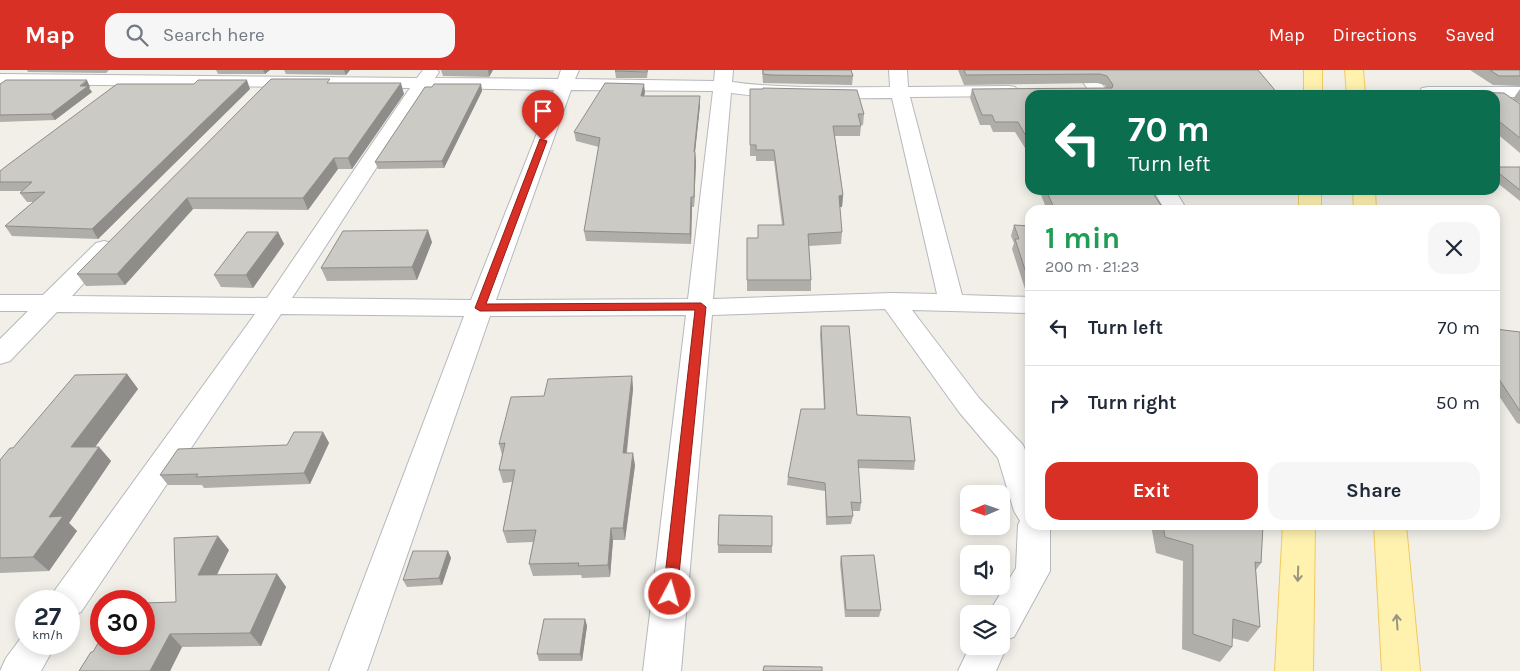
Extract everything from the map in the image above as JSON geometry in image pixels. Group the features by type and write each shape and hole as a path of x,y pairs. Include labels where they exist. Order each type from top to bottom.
{"main road":[{"path":"1313,70 1313,90"},
{"path":"1354,70 1356,90"},
{"path":"1294,671 1300,530"},
{"path":"1390,530 1401,671"}],"street":[{"path":"898,70 898,91 951,302"},
{"path":"1084,70 1097,90"},
{"path":"0,79 129,76 723,78 769,91 1025,91"},
{"path":"99,98 129,76"},
{"path":"250,102 276,76"},
{"path":"76,590 274,306 426,77"},
{"path":"348,671 480,308 567,78"},
{"path":"662,671 701,307 723,78"},
{"path":"1500,92 1520,92"},
{"path":"0,354 119,234"},
{"path":"892,301 969,405 1012,453 1025,495"},
{"path":"0,304 480,308 701,307 892,301 1025,305"},
{"path":"1010,610 1033,571 1034,530"},
{"path":"19,671 30,655"},
{"path":"978,671 984,655"}],"building":[{"path":"647,70 647,72 615,71"},
{"path":"763,70 851,70 853,76 771,75 763,74"},
{"path":"964,70 1258,70 1275,90 1025,90 1025,134 1018,122 995,122 992,115 982,115 972,89 1112,88 1113,85 1107,76 1100,74 966,75"},
{"path":"1490,70 1520,70 1520,76 1499,76"},
{"path":"271,79 330,79 327,83 401,83 348,158 334,158 303,198 187,198 117,274 77,274"},
{"path":"6,80 87,80 80,86 88,86 51,114 0,115 0,84"},
{"path":"198,80 247,80 92,229 5,226 45,192 20,193 32,182 0,182 0,171 9,164 117,84 194,84"},
{"path":"605,83 644,84 641,96 700,96 694,152 694,197 691,197 690,234 584,231 600,138 574,132"},
{"path":"434,84 481,84 442,161 375,162 425,87 432,87"},
{"path":"750,89 857,90 864,114 858,114 861,126 833,126 843,195 839,196 842,232 808,234 811,280 747,280 747,238 758,238 758,225 784,225 774,150 756,150 756,145 750,145"},
{"path":"1500,93 1504,93 1520,104 1520,138 1500,122"},
{"path":"1500,167 1520,167 1520,190 1500,174"},
{"path":"1048,195 1154,195 1161,205 1053,205"},
{"path":"1014,225 1025,226 1025,270 1015,239 1019,239"},
{"path":"428,230 412,267 321,268 343,231"},
{"path":"247,232 278,232 246,275 214,275"},
{"path":"821,326 849,326 857,415 910,417 915,461 858,460 861,503 851,502 853,516 827,517 825,483 788,477 801,409 825,409"},
{"path":"1500,330 1520,332 1520,411 1500,381"},
{"path":"127,374 71,447 99,447 49,517 63,516 33,557 0,558 0,460 10,448 13,448 75,375"},
{"path":"632,376 623,453 633,453 623,528 611,528 608,565 578,566 579,563 529,564 536,530 503,531 515,470 499,470 505,443 499,444 511,397 544,396 548,379"},
{"path":"294,432 323,432 304,473 196,477 198,474 160,475 178,449 287,445"},
{"path":"719,515 772,516 772,546 718,545"},
{"path":"1164,530 1263,530 1261,563 1255,562 1260,627 1233,619 1232,647 1193,634 1193,545 1165,537"},
{"path":"218,536 198,575 277,574 250,633 170,634 150,671 79,671 90,654 155,655 155,603 176,602 174,538"},
{"path":"413,551 448,551 439,578 403,580"},
{"path":"874,555 881,610 846,610 841,556"},
{"path":"544,619 585,619 580,654 537,654"},
{"path":"764,666 822,667 822,671 763,671"}],"route":[{"path":"543,141 480,308 701,307 670,594"}]}
